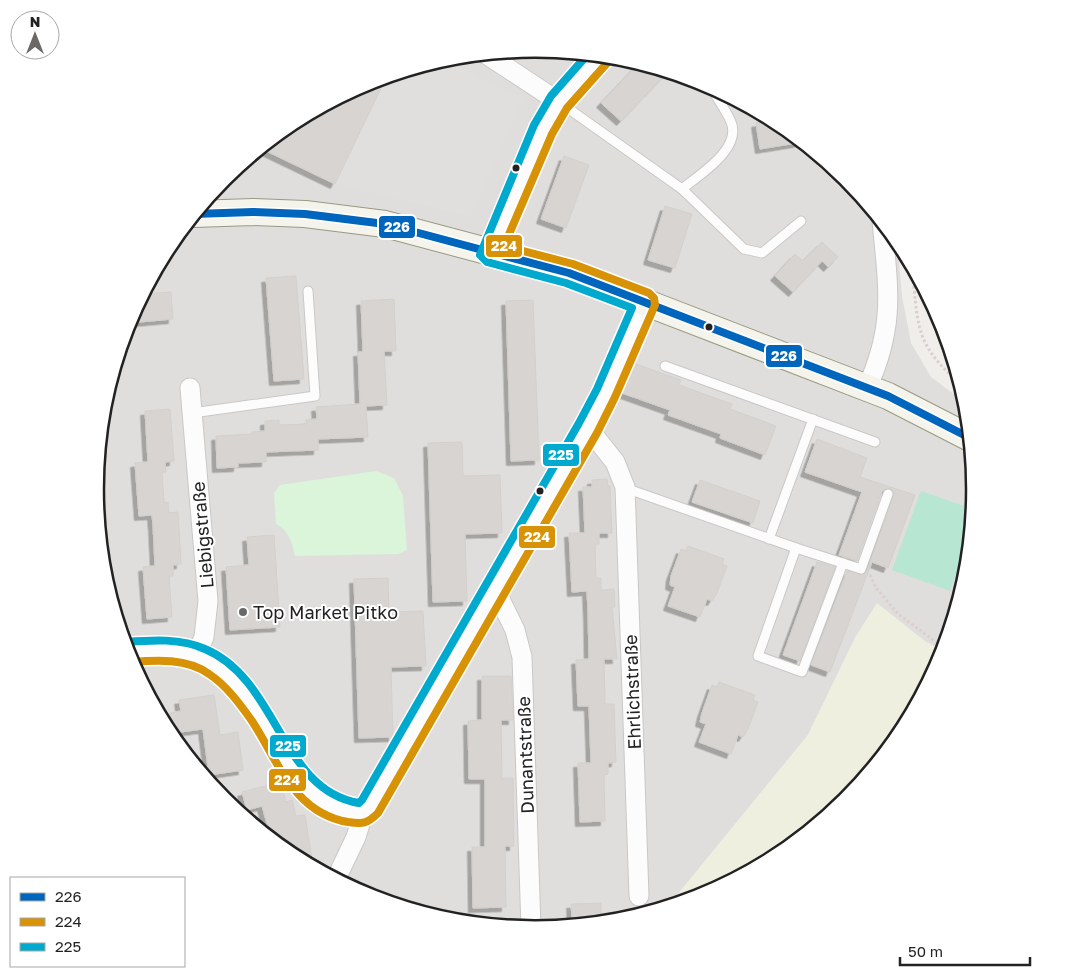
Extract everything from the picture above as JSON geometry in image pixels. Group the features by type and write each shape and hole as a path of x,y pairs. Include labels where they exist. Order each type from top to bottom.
{"main road":[{"path":"203,214 253,212 305,214 385,224 569,273 867,388 962,434"}],"street":[{"path":"494,59 559,102"},
{"path":"490,252 543,130 559,102 595,62"},
{"path":"867,388 881,354 888,311 883,234"},
{"path":"339,872 356,837 363,814 391,772 494,589 588,428 606,393 645,302"},
{"name":"Liebigstraße","path":"190,388 208,601 204,637 196,656"},
{"name":"Ehrlichstraße","path":"588,428 616,462 625,488 638,896"},
{"name":"Dunantstraße","path":"494,589 515,630 522,657 531,920"},
{"path":"136,651 152,650 196,656 214,664 246,696 266,725 291,771 305,789 324,804 340,810 363,814"}],"lane":[{"path":"682,189 727,151 732,140 732,124 717,98"},
{"path":"559,102 682,189 744,249 762,253 801,221"},
{"path":"192,413 315,396 308,291"},
{"path":"665,366 875,442"},
{"path":"769,539 813,419"},
{"path":"625,488 861,569 888,494"},
{"path":"796,548 758,656 802,672 843,564"}],"path":[{"path":"914,283 918,324 925,346 940,367 951,375"},
{"path":"861,569 871,576 876,588 898,614 937,643"}],"shaded area":[{"path":"507,58 563,58 591,61 647,72 674,80 700,90 751,115 819,164 859,204 899,258 902,296 911,343 931,377 956,395 962,432 966,488 965,517 958,573 935,647 926,642 877,604 855,638 808,735 676,896 647,905 591,916 535,920 507,919 451,911 396,897 370,887 319,862 251,813 211,773 193,751 148,679 127,627 119,600 112,573 105,517 104,488 108,432 112,404 127,350 148,298 162,273 193,226 211,204 251,164 273,147 319,115 344,102 396,80 423,72 479,61"},
{"path":"453,66 523,98 470,217 335,184 383,85 423,72"}],"green space":[{"path":"931,320 942,346 937,338"},
{"path":"376,471 394,478 403,496 407,550 398,554 295,556 289,537 276,524 274,493 280,485"},
{"path":"921,491 965,506 959,564 950,591 892,570"},
{"path":"877,603 926,642 935,647 922,679 893,728 859,773 819,813 774,847 750,862 726,875 676,896 808,735 855,638"}],"building":[{"path":"633,69 663,77 621,121 601,103"},
{"path":"383,85 335,184 267,151 319,115"},
{"path":"762,122 793,144 760,149 756,123"},
{"path":"564,156 589,165 566,228 541,219"},
{"path":"665,206 692,214 675,268 648,260"},
{"path":"822,242 838,257 828,267 822,261 793,292 775,276 795,254 803,261"},
{"path":"296,276 304,379 274,381 266,278"},
{"path":"171,292 173,319 138,322 151,293"},
{"path":"394,299 396,351 384,351 387,405 366,406 368,437 318,439 318,450 266,452 266,462 238,463 238,467 217,468 216,436 252,434 252,432 265,431 265,421 279,420 279,425 306,424 306,420 317,419 316,407 360,404 358,352 363,352 361,301"},
{"path":"533,300 539,460 511,461 506,301"},
{"path":"633,363 681,380 679,385 732,404 730,409 776,426 765,455 720,438 721,434 668,415 670,410 622,393"},
{"path":"170,409 174,461 165,462 166,472 162,472 164,503 168,502 169,513 178,512 181,564 173,565 173,576 169,576 172,617 147,619 143,567 155,566 153,525 152,515 139,516 135,463 148,462 145,411"},
{"path":"817,439 867,458 860,477 915,495 888,568 872,562 830,672 811,665 847,571 862,575 867,571 894,493 890,488 882,491 857,561 839,555 862,492 805,472"},
{"path":"462,442 463,476 500,475 502,533 465,534 467,601 433,602 428,443"},
{"path":"607,479 608,486 610,486 612,533 599,533 599,544 595,544 596,578 601,578 601,590 614,589 615,607 612,607 617,659 604,659 605,704 614,704 616,762 608,763 608,774 604,775 605,821 580,822 578,763 591,763 589,706 578,706 576,660 589,659 588,611 587,591 572,592 569,533 585,533 583,487 592,487 592,480"},
{"path":"700,480 760,501 753,523 692,502"},
{"path":"274,535 280,627 230,630 226,567 249,565 247,537"},
{"path":"688,546 724,559 722,564 727,566 717,593 712,601 707,599 700,617 668,606 675,587 670,585 671,576 681,549 686,551"},
{"path":"817,562 835,567 800,661 783,655"},
{"path":"388,578 389,612 423,611 426,666 391,667 393,737 359,738 354,579"},
{"path":"482,676 511,676 513,720 501,720 502,778 513,778 514,846 505,846 506,907 473,908 472,847 485,847 485,779 469,779 468,721 482,720"},
{"path":"719,682 755,695 753,700 758,702 748,729 743,737 738,735 731,754 699,742 706,724 700,722 702,713 712,685 717,687"},
{"path":"214,695 220,735 238,732 243,770 212,774 211,773 208,770 203,729 180,732 171,718 170,713 181,711 179,700"},
{"path":"281,782 286,802 292,800 296,816 305,815 312,857 268,826 262,806 248,810 242,792"},
{"path":"601,903 601,914 572,918 571,904"}],"transit line":[{"name":"225","path":"133,642 176,641 196,645 230,664 249,684 295,757 312,778 333,794 359,803 362,800 579,423 597,389 632,308 566,283 487,262 480,255 534,125 551,96 583,60"},
{"name":"224","path":"141,662 172,661 191,665 209,674 227,689 252,721 290,783 301,797 314,808 329,817 357,823 368,821 378,813 597,433 615,397 655,305 654,298 649,293 573,264 504,246 552,134 567,108 606,64"},
{"name":"226","path":"203,214 253,212 305,214 385,224 569,273 888,396 962,434"}],"place":[{"name":"Top Market Pitko","path":"243,612"}]}
